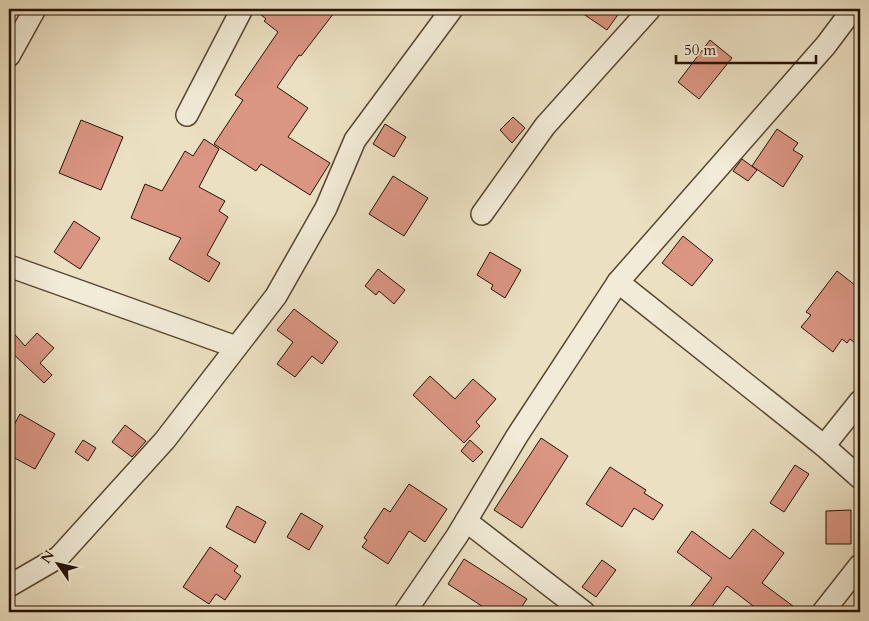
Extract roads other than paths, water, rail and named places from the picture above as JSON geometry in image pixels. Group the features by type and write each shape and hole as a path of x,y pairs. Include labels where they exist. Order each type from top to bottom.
{"street":[{"path":"9,56 35,9"},
{"path":"187,115 242,9"},
{"path":"9,586 59,557 165,440 276,296 326,208 355,140 452,9"},
{"path":"482,214 544,126 650,9"},
{"path":"405,612 466,521 517,436 618,282 826,45 853,9"},
{"path":"9,266 236,347"},
{"path":"618,282 824,446 860,478"},
{"path":"824,446 860,401"},
{"path":"466,521 584,612"},
{"path":"822,612 860,565"}]}
